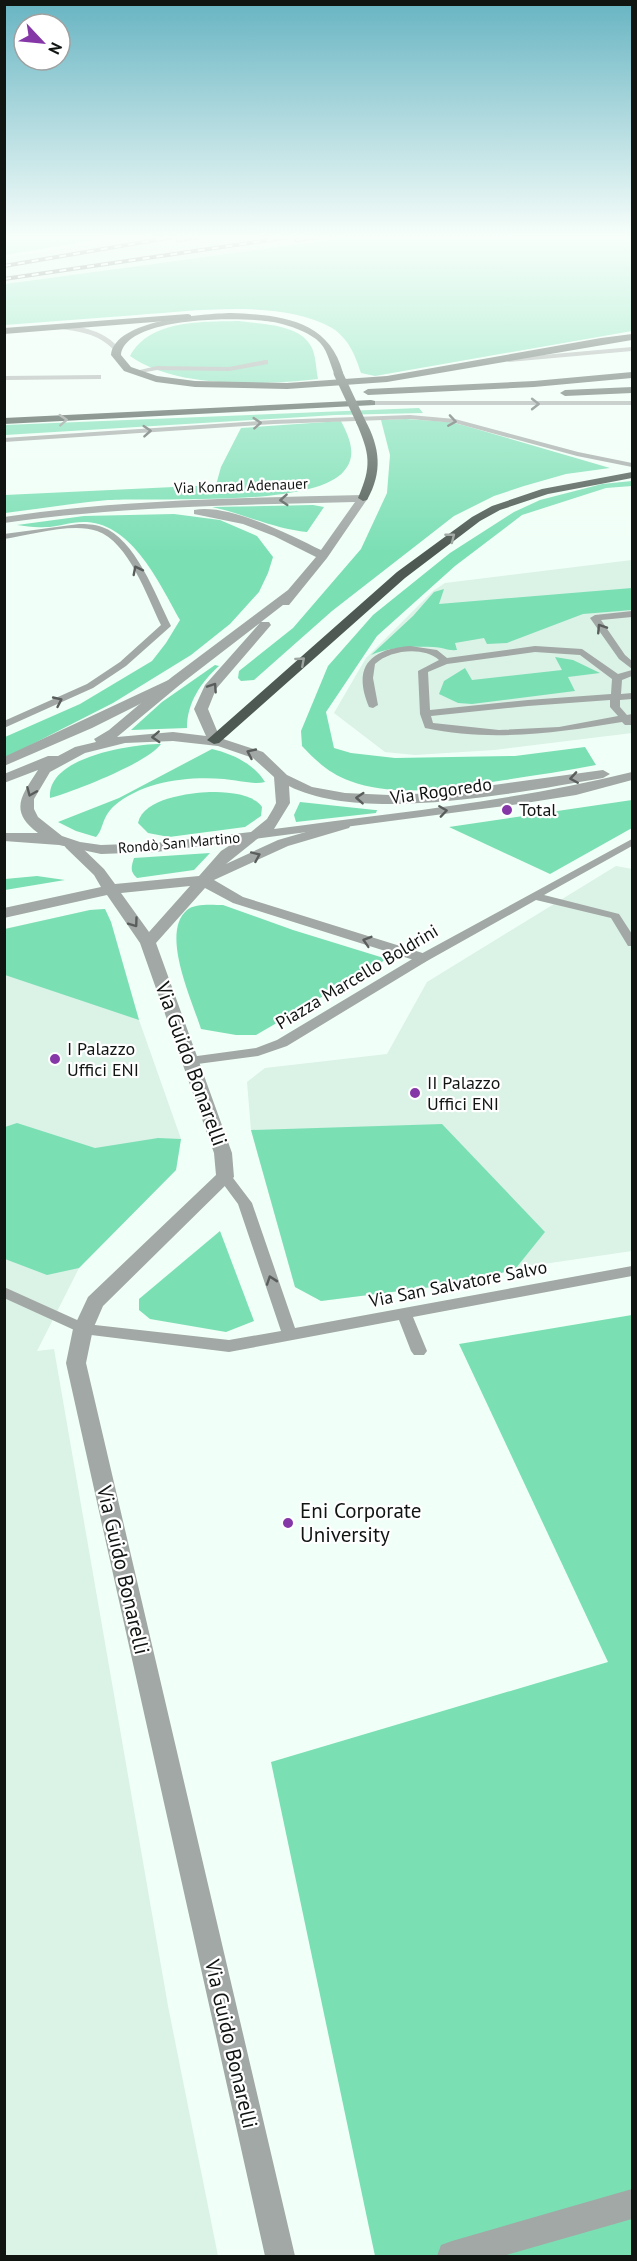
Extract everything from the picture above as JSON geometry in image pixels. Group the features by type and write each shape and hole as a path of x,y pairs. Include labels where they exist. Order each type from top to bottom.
{"highway":[{"path":"125,341 117,350 119,362 135,372 176,383 259,387 385,380 612,341"},
{"path":"323,341 333,354 338,373 374,452 374,473 363,498"},
{"path":"4,421 369,398 633,375"},
{"path":"4,413 633,390"},
{"path":"214,740 383,590 476,519 496,508 546,491 633,475"}],"street":[{"name":"Via Konrad Adenauer","path":"4,520 71,510 313,498 363,498"},
{"path":"214,740 201,709 210,688 323,556 363,498"},
{"name":"Via Konrad Adenauer","path":"121,507 206,512 233,518 285,536 323,556"},
{"path":"4,779 114,733 177,680 236,638 292,593"},
{"path":"4,762 87,725 177,680"},
{"name":"Rondò San Martino","path":"166,736 214,740 243,749 261,758 281,777 286,789 281,808 272,824 254,836 141,849 110,850 71,845 44,831 35,823 27,806 31,790 39,778 72,752 98,745 166,736"},
{"name":"Via Rogoredo","path":"281,777 298,787 332,795 404,800 633,771"},
{"name":"Via Rogoredo","path":"254,836 580,790 633,776"},
{"path":"4,913 111,889 202,880 283,843 344,825"},
{"path":"148,943 226,854 254,836"},
{"path":"4,837 40,838 71,845"},
{"name":"Via Guido Bonarelli","path":"71,845 99,872 148,943 223,1153 225,1177 95,1302 83,1329 76,1364 280,2256"},
{"path":"202,880 238,900 423,958"},
{"path":"452,2256 633,2204"}],"lane":[{"path":"108,341 117,350"},
{"path":"470,364 633,350"},
{"path":"135,372 157,368 229,369 265,362"},
{"path":"4,378 98,377"},
{"path":"369,398 633,403"},
{"path":"4,440 274,422 410,417 454,421 577,454 633,465"},
{"path":"4,537 75,527 99,528 112,535 133,561 166,626 123,664 90,686 4,725"},
{"path":"633,614 595,618 622,657 633,666"},
{"path":"617,678 582,652 535,649 445,661 423,671 425,714 429,726 499,733 559,730 630,720"},
{"path":"373,705 369,672 371,663 384,654 397,650 422,650 435,653 445,661"},
{"path":"617,678 633,673"},
{"path":"617,678 615,707 630,720"},
{"path":"425,714 528,703 633,696"},
{"name":"Piazza Marcello Boldrini","path":"190,1061 258,1052 282,1043 423,958 633,842"},
{"path":"532,896 615,916 633,943"},
{"path":"225,1177 245,1203 290,1335"},
{"name":"Via San Salvatore Salvo","path":"4,1292 83,1329 229,1346 633,1271"},
{"path":"404,1314 419,1351"}],"shaded area":[{"path":"632,560 632,733 494,750 415,755 385,752 334,713 366,658 433,591 445,583"},
{"path":"616,866 632,869 632,1251 516,1268 479,1281 321,1301 295,1287 251,1130 247,1082 265,1068 387,1054 427,982"},
{"path":"105,909 111,922 139,1020 181,1139 176,1170 79,1268 37,1351 54,1349 168,2006 218,2256 5,2256 4,929 90,910"}],"green space":[{"path":"143,341 306,341 314,354 318,379 247,383 195,379 149,367 130,356"},
{"path":"346,341 578,341 375,376 361,373"},
{"path":"419,408 423,413 335,415 5,435 5,425"},
{"path":"381,420 450,422 610,468 566,474 524,486 494,496 454,516 332,611 254,680 241,681 238,678 239,671 293,628 361,549 387,493 390,455"},
{"path":"341,421 351,446 351,459 348,465 344,471 327,483 302,491 234,498 108,500 5,513 5,495 216,485 221,467 241,428"},
{"path":"632,481 632,486 606,488 522,515 455,566 377,636 326,712 334,748 351,753 395,758 515,756 585,747 596,765 447,788 388,789 350,781 336,775 302,746 301,731 328,666 373,615 450,553 514,512 540,500 602,484"},
{"path":"313,505 324,507 307,532 283,528 212,507"},
{"path":"174,514 220,520 257,536 273,557 259,592 230,624 191,655 113,703 5,758 5,737 80,704 152,661 180,620 154,574 131,545 118,534 103,526 87,522 42,527 17,525 84,516"},
{"path":"632,588 632,610 583,614 507,643 487,644 484,638 455,643 457,650 410,647 386,650 371,655 413,616 434,592 444,589 439,604"},
{"path":"555,657 573,660 600,673 568,677 575,691 472,704 458,703 439,694 444,681 465,668 472,680 562,670"},
{"path":"215,665 219,666 206,679 192,702 187,728 131,730 162,702"},
{"path":"161,744 126,768 50,798 52,784 62,772 76,763 112,750"},
{"path":"212,749 242,761 255,770 265,782 196,778 152,786 138,791 114,806 96,837 58,822 119,798"},
{"path":"210,792 246,796 258,802 262,807 261,816 245,827 169,837 148,833 138,823 142,815 158,802 168,798"},
{"path":"632,800 632,828 550,874 449,827"},
{"path":"300,802 377,810 376,813 296,822 294,815"},
{"path":"210,853 194,870 137,878 132,871 134,858"},
{"path":"37,876 65,880 5,890 5,879"},
{"path":"223,905 293,930 387,959 256,1035 236,1035 201,1029 180,967 177,950 179,921 187,910 195,906"},
{"path":"105,909 111,922 139,1020 5,975 5,929 90,910"},
{"path":"17,1123 95,1148 158,1138 181,1139 176,1170 79,1268 47,1275 5,1259 5,1127"},
{"path":"442,1124 545,1232 516,1268 479,1281 321,1301 295,1287 251,1130"},
{"path":"220,1231 254,1321 226,1332 150,1319 139,1310 139,1299"},
{"path":"632,1315 632,2256 375,2256 271,1762 608,1662 459,1344"}],"place":[{"name":"Total","path":"507,810"},
{"name":"I Palazzo Uffici ENI","path":"55,1059"},
{"name":"II Palazzo Uffici ENI","path":"415,1093"},
{"name":"Eni Corporate University","path":"288,1523"}]}
